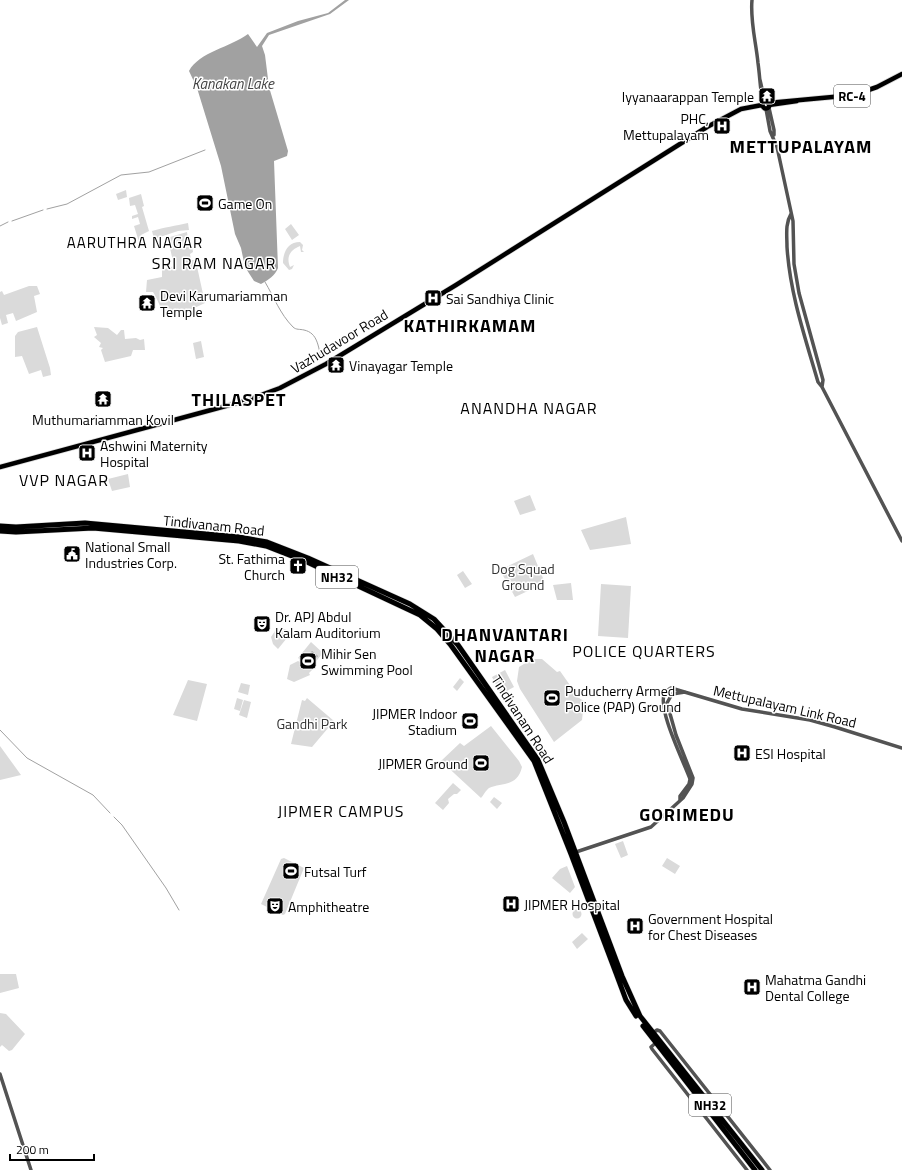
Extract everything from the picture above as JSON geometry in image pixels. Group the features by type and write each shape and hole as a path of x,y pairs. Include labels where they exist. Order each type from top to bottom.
{"highway":[{"name":"Tindivanam Road","path":"0,526 16,527 85,523 239,537 267,542 285,548 410,604 424,612 452,637 495,701 534,761 574,853"},
{"name":"NH32","path":"0,531 16,532 93,528 240,541 279,550 420,615 447,640 495,701"},
{"name":"Tindivanam Road","path":"495,701 538,760 574,853 628,1002 655,1043 762,1170"},
{"name":"Tindivanam Road","path":"600,925 637,1012 653,1033 655,1043"},
{"name":"NH32","path":"655,1043 755,1170"}],"main road":[{"name":"RC-4","path":"765,105 854,95 877,87 902,74"},
{"name":"Vazhudavoor Road","path":"0,467 248,400 280,388 326,364 456,285 707,128 739,111 765,105"}],"street":[{"path":"752,0 760,80 765,105 774,130 793,221 794,264 799,293 823,380 822,387"},
{"path":"791,214 787,221 787,236 788,260 794,304 818,382 822,387 902,541"},
{"name":"Mettupalayam Link Road","path":"574,853 644,830 657,822 680,800 680,796 689,784 690,780 670,729 662,698 665,692 671,688 742,709 832,726 902,748"},
{"path":"680,800 691,788 693,778 676,735 667,704 672,694 685,692"},
{"path":"653,1033 657,1030 660,1031 770,1170"},
{"path":"655,1043 747,1170"},
{"path":"0,1074 31,1170"}],"green space":[{"path":"126,190 127,197 118,200 116,194"},
{"path":"141,194 144,206 142,207 149,231 141,235 143,241 139,242 134,226 140,224 138,217 132,219 132,216 138,214 135,205 130,206 129,198"},
{"name":"Game On","path":"209,198 211,204 201,207 199,201"},
{"path":"188,223 189,230 178,231 154,239 152,231"},
{"path":"291,224 299,235 292,240 285,229"},
{"path":"187,232 189,247 192,246 193,252 190,254 191,260 195,260 196,262 205,303 192,309 177,311 165,317 153,292 146,292 147,280 162,277 162,270 174,266 168,239"},
{"path":"300,242 303,245 302,250 304,252 301,252 300,246 291,252 288,260 290,267 294,265 292,269 289,270 283,263 285,252 292,244"},
{"path":"29,286 37,286 40,294 34,296 37,312 16,321 13,313 6,315 8,323 2,325 0,318 0,292 2,291 4,295"},
{"path":"37,327 51,375 43,377 41,370 29,374 22,356 15,357 15,336 18,332"},
{"path":"94,327 108,328 117,335 121,330 124,330 125,339 144,339 145,350 133,350 131,356 105,362 101,350 103,348 99,347 101,343 94,337 97,335"},
{"path":"201,341 204,357 196,359 193,343"},
{"path":"128,474 130,487 112,491 108,479"},
{"path":"530,495 536,510 520,515 514,501"},
{"path":"626,517 631,544 590,550 581,530"},
{"name":"Dog Squad Ground","path":"533,554 545,583 515,597 500,570"},
{"path":"463,571 472,584 465,588 457,575"},
{"path":"571,583 573,600 557,600 553,585"},
{"path":"601,584 631,586 628,638 598,636"},
{"path":"285,629 291,633 278,649 273,644 271,637 275,631"},
{"name":"Mihir Sen Swimming Pool","path":"311,642 323,653 312,666 314,668 309,673 310,675 294,682 287,679 290,665 298,661 300,662 301,660 298,658"},
{"name":"Puducherry Armed Police (PAP) Ground","path":"532,659 542,659 557,672 560,671 572,688 574,695 584,701 582,720 554,742 520,689 517,681 519,667"},
{"path":"505,670 514,687 501,694 492,677"},
{"path":"460,678 464,682 457,691 453,687"},
{"path":"188,680 207,684 197,721 173,715"},
{"path":"241,683 250,685 248,695 238,692"},
{"path":"237,698 243,700 240,711 234,709"},
{"name":"Gandhi Park","path":"307,698 334,721 312,747 291,744 302,700 305,701"},
{"path":"244,700 251,702 247,718 239,715"},
{"name":"JIPMER Ground","path":"491,726 519,761 522,767 520,774 513,781 489,788 481,798 441,761 460,743 464,746"},
{"path":"0,746 21,775 0,780"},
{"path":"453,783 461,790 448,799 449,803 443,810 435,803"},
{"path":"494,797 502,803 497,809 490,802"},
{"path":"623,841 628,855 621,858 615,844"},
{"path":"284,858 304,868 285,914 283,915 261,904 281,859"},
{"path":"667,858 680,866 675,874 662,866"},
{"path":"567,866 575,887 570,893 552,878 560,869"},
{"path":"577,909 582,914 577,919 572,914"},
{"path":"582,933 588,939 577,949 572,942"},
{"path":"0,974 16,974 19,988 0,993"},
{"path":"0,1013 6,1014 25,1034 12,1050 9,1051 2,1045 0,1047"}],"water":[{"name":"Kanakan Lake","path":"345,0 349,0 330,14 269,35 262,46 265,55 269,87 288,151 287,156 274,161 278,268 273,276 261,284 254,281 245,267 241,248 235,234 221,166 197,88 189,71 200,59 241,39 248,34 257,47 267,33 298,21 328,13"},
{"path":"312,651 318,656 311,665 305,659"}],"waterway":[{"path":"47,209 67,204 121,175 149,172 205,150"},
{"path":"12,221 43,210"},
{"path":"0,226 8,222"},
{"path":"265,282 288,322 294,328 309,332 315,337 321,357"},
{"path":"0,730 27,758 93,795 110,813"},
{"path":"114,817 122,825 166,888 179,910"}],"place":[{"name":"Iyyanaarappan Temple","path":"767,96"},
{"name":"PHC, Mettupalayam","path":"722,126"},
{"name":"Game On","path":"205,203"},
{"name":"Sai Sandhiya Clinic","path":"433,298"},
{"name":"Devi Karumariamman Temple","path":"147,303"},
{"name":"Vinayagar Temple","path":"336,365"},
{"name":"Muthumariamman Kovil","path":"103,399"},
{"name":"Ashwini Maternity Hospital","path":"87,453"},
{"name":"National Small Industries Corp.","path":"72,554"},
{"name":"St. Fathima Church","path":"298,566"},
{"name":"Dr. APJ Abdul Kalam Auditorium","path":"262,624"},
{"name":"Mihir Sen Swimming Pool","path":"308,661"},
{"name":"Puducherry Armed Police (PAP) Ground","path":"552,698"},
{"name":"JIPMER Indoor Stadium","path":"470,721"},
{"name":"ESI Hospital","path":"742,753"},
{"name":"JIPMER Ground","path":"481,763"},
{"name":"Futsal Turf","path":"291,871"},
{"name":"JIPMER Hospital","path":"511,904"},
{"name":"Amphitheatre","path":"275,906"},
{"name":"Government Hospital for Chest Diseases","path":"635,926"},
{"name":"Mahatma Gandhi Dental College","path":"752,987"}],"district":[{"name":"METTUPALAYAM","path":"801,146"},
{"name":"AARUTHRA NAGAR","path":"135,242"},
{"name":"SRI RAM NAGAR","path":"214,263"},
{"name":"KATHIRKAMAM","path":"470,325"},
{"name":"THILASPET","path":"239,399"},
{"name":"ANANDHA NAGAR","path":"529,408"},
{"name":"VVP NAGAR","path":"64,480"},
{"name":"DHANVANTARI NAGAR","path":"505,644"},
{"name":"POLICE QUARTERS","path":"644,651"},
{"name":"JIPMER CAMPUS","path":"341,811"},
{"name":"GORIMEDU","path":"687,814"}]}
